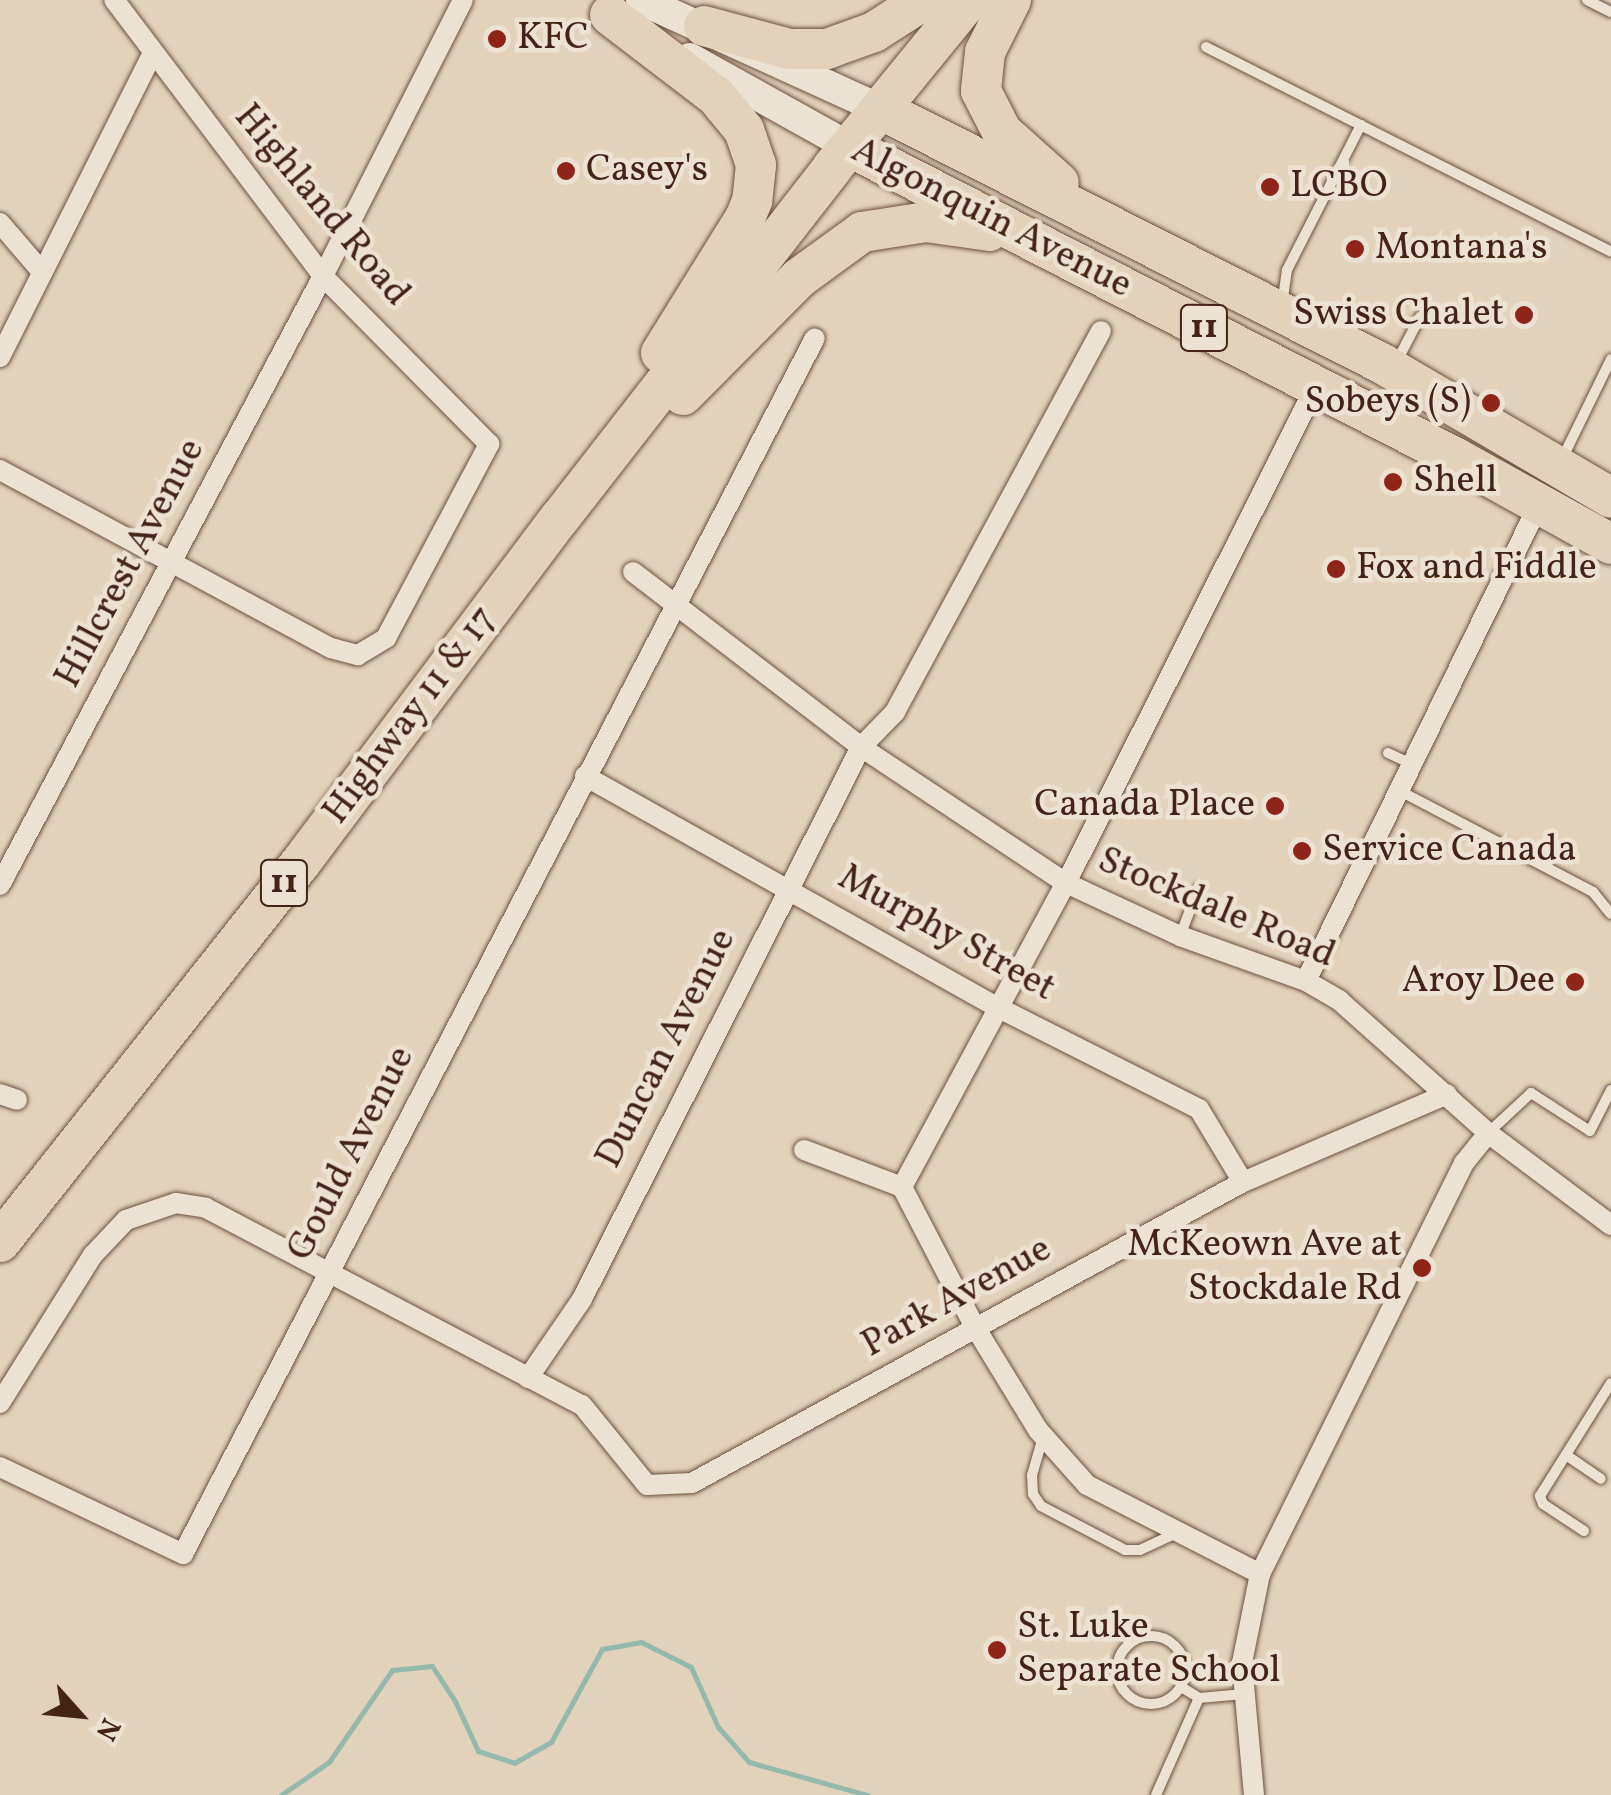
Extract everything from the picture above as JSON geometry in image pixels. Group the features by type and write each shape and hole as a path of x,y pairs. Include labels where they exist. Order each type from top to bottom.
{"highway":[{"path":"704,26 789,49 827,50 874,32 924,0"},
{"path":"888,113 968,0"},
{"path":"888,113 985,0"},
{"path":"1011,0 985,52 981,91 1002,132 1104,222"},
{"path":"560,518 745,218 756,181 753,150 735,116 613,5"},
{"name":"Highway 11 & 17","path":"0,1242 302,861 560,518 888,113"},
{"name":"Algonquin Avenue","path":"888,113 1393,370 1611,498"},
{"name":"Algonquin Avenue","path":"858,151 1316,386 1611,544"},
{"path":"560,518 799,278 852,238 884,226 926,222 1029,238"}],"main road":[{"name":"Algonquin Avenue","path":"613,5 704,26 888,113"},
{"name":"Algonquin Avenue","path":"613,5 858,151"}],"street":[{"name":"Highland Road","path":"114,0 323,276 489,444 386,638 358,656 331,648 172,563"},
{"name":"Hillcrest Avenue","path":"0,884 323,276 463,0"},
{"path":"0,357 153,53"},
{"path":"0,223 42,272"},
{"name":"Duncan Avenue","path":"528,1378 582,1299 861,747 895,712 1101,330"},
{"name":"Gould Avenue","path":"0,1467 183,1554 816,338"},
{"path":"902,1187 1066,883 1316,386"},
{"path":"1306,981 1558,467"},
{"path":"0,470 172,563"},
{"name":"Stockdale Road","path":"633,572 861,747 1066,883 1180,936 1306,981 1368,1022 1488,1132 1611,1224"},
{"name":"Murphy Street","path":"585,776 788,886 997,1007 1199,1108 1242,1182"},
{"name":"Park Avenue","path":"528,1378 582,1405 648,1484 692,1483 1242,1182 1447,1094"},
{"path":"1254,1795 1242,1663 1260,1574 1464,1163 1488,1132"},
{"path":"804,1150 902,1187 975,1327 1043,1436 1086,1485 1260,1574"},
{"path":"0,1402 93,1254 126,1220 151,1208 176,1203 206,1208 528,1378"}],"lane":[{"path":"1587,0 1611,12"},
{"path":"1206,47 1611,252"},
{"path":"1282,311 1287,270 1361,125"},
{"path":"1393,370 1420,318"},
{"path":"1558,467 1611,359"},
{"path":"1388,753 1412,764"},
{"path":"1399,791 1594,892 1611,914"},
{"path":"1180,936 1198,889"},
{"path":"1488,1132 1531,1092 1590,1132 1611,1090"},
{"path":"1584,1531 1543,1504 1540,1496 1611,1384"},
{"path":"1043,1436 1032,1475 1040,1506 1125,1550 1140,1550 1179,1532"},
{"path":"1566,1455 1601,1478"},
{"path":"1144,1636 1163,1638 1179,1650 1185,1668 1183,1688 1167,1701 1136,1700 1116,1678 1118,1659 1127,1645 1144,1636"},
{"path":"1183,1688 1199,1698 1244,1694"},
{"path":"1156,1795 1199,1698"}],"waterway":[{"path":"281,1795 329,1762 392,1670 432,1666 455,1701 478,1751 514,1763 551,1742 602,1649 641,1642 691,1667 718,1727 749,1762 867,1795"}],"place":[{"name":"KFC","path":"497,39"},
{"name":"Casey's","path":"566,171"},
{"name":"LCBO","path":"1270,187"},
{"name":"Montana's","path":"1355,249"},
{"name":"Swiss Chalet","path":"1524,315"},
{"name":"Sobeys (S)","path":"1491,403"},
{"name":"Shell","path":"1393,482"},
{"name":"Fox and Fiddle","path":"1336,569"},
{"name":"Canada Place","path":"1275,806"},
{"name":"Service Canada","path":"1302,851"},
{"name":"Aroy Dee","path":"1575,982"},
{"name":"McKeown Ave at Stockdale Rd","path":"1422,1268"},
{"name":"St. Luke Separate School","path":"997,1650"}]}
